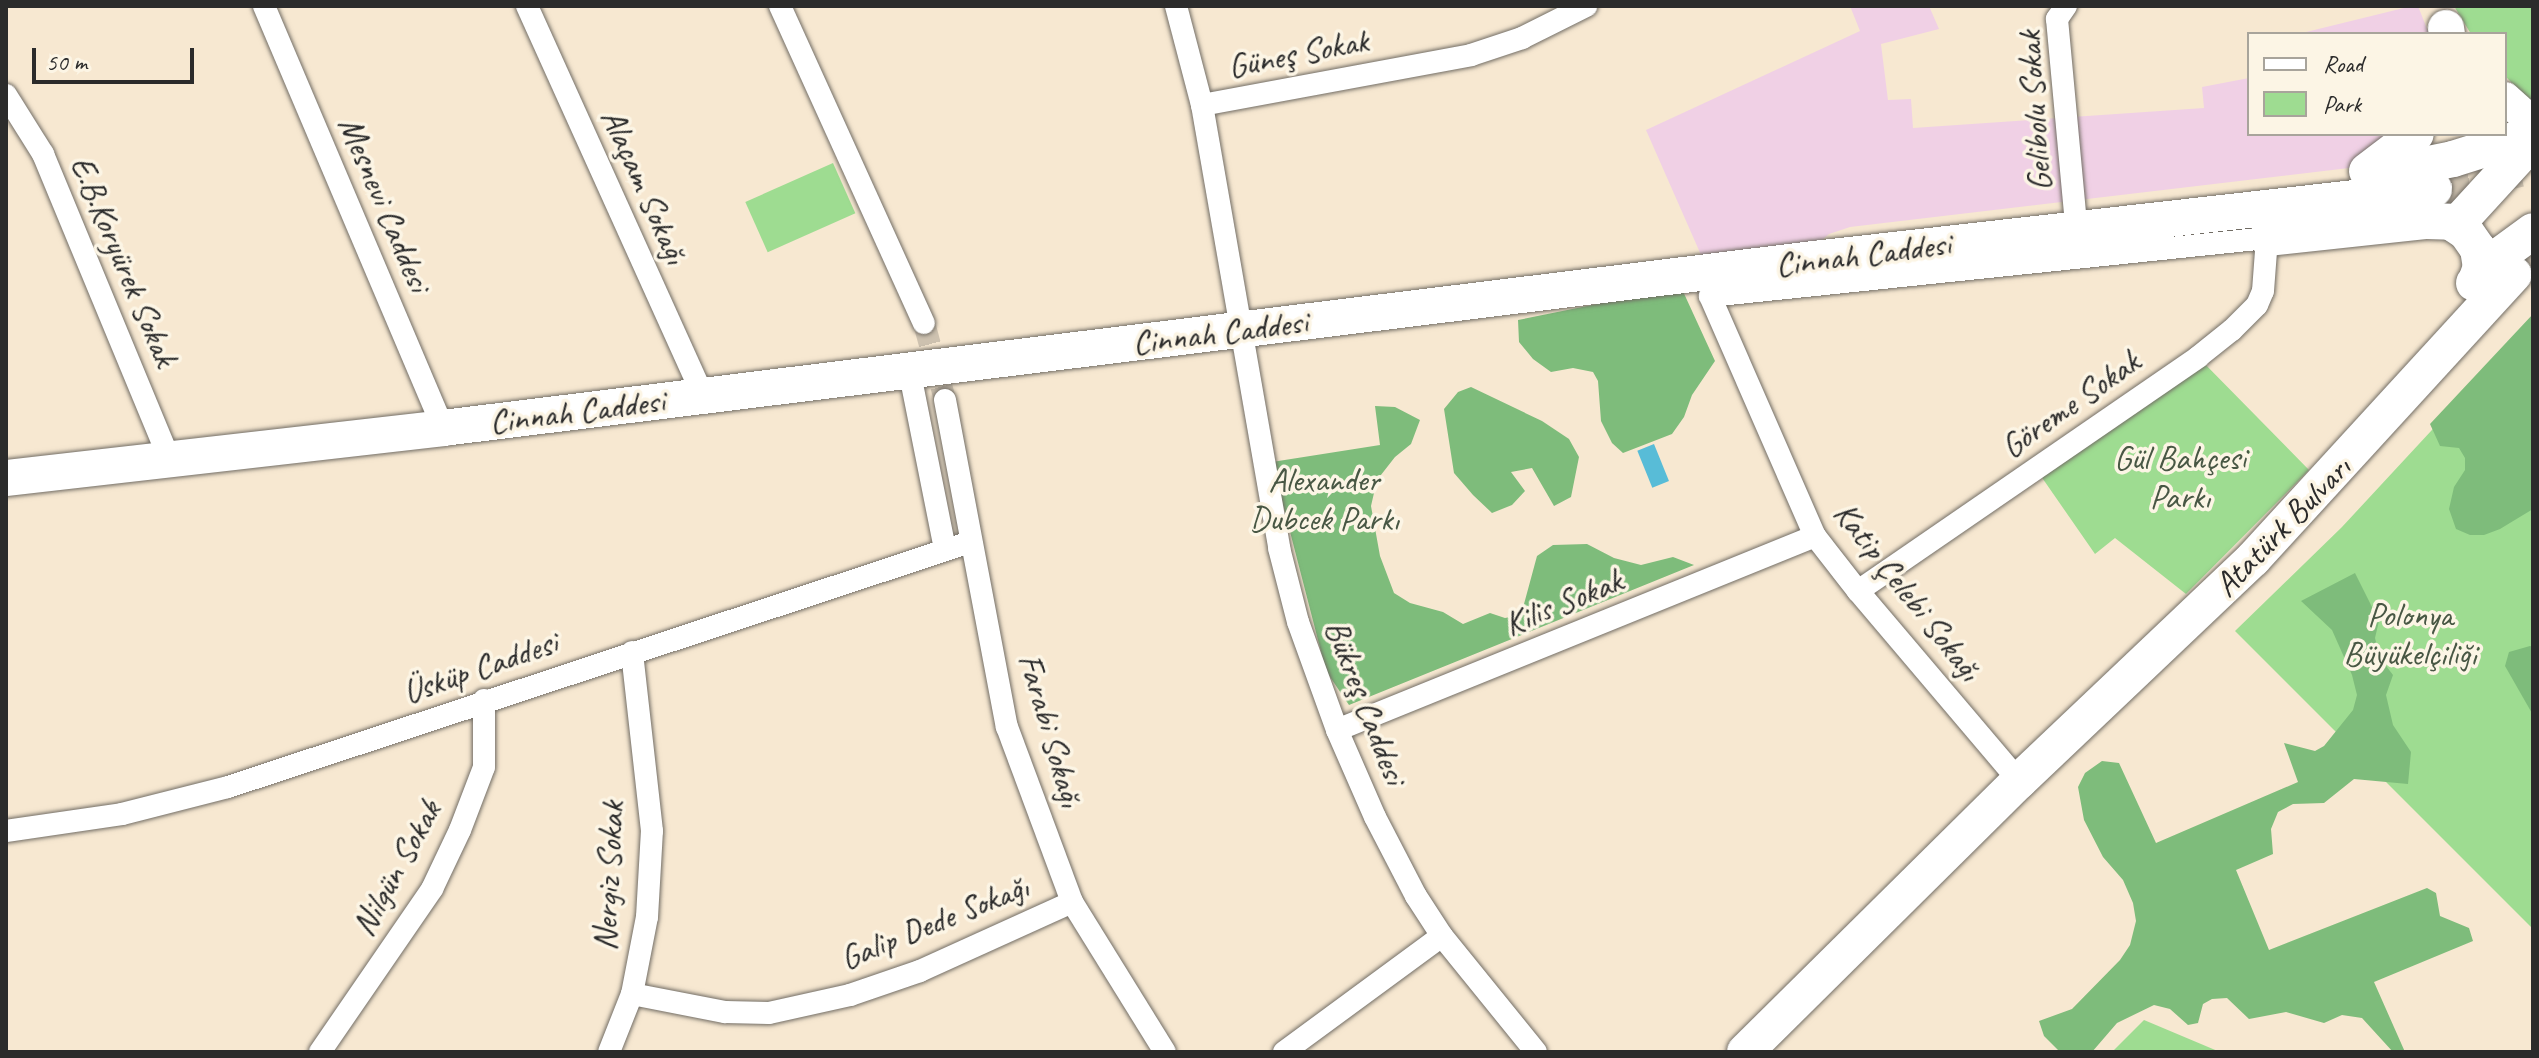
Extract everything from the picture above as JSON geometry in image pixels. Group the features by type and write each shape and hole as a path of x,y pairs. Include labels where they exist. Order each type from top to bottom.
{"main road":[{"path":"2507,100 2533,123"},
{"path":"1814,259 1828,247 1851,239 2356,178 2420,167 2533,134"},
{"path":"2356,178 2390,157 2414,136"},
{"path":"2456,225 2533,141"},
{"name":"Cinnah Caddesi","path":"6,478 443,428 1814,259 2434,189"},
{"path":"2267,238 2427,221 2456,225 2478,249 2481,267 2476,281"},
{"name":"Atatürk Bulvarı","path":"2027,773 2065,709 2309,470 2476,281 2505,251 2533,231"},
{"name":"Atatürk Bulvarı","path":"1745,1052 2027,773 2253,559 2514,274"}],"street":[{"name":"Mesnevi Caddesi","path":"264,6 443,428"},
{"name":"Alaçam Sokağı","path":"527,6 702,394"},
{"path":"780,6 924,323"},
{"name":"Bükreş Caddesi","path":"1176,6 1202,105 1279,548 1298,622 1337,730 1416,896 1442,936 1536,1052"},
{"name":"Güneş Sokak","path":"1202,105 1471,55 1550,14 1586,6"},
{"name":"Gelibolu Sokak","path":"2066,6 2057,19 2075,213"},
{"name":"E.B.Koryürek Sokak","path":"6,95 43,154 169,458"},
{"name":"Katip Çelebi Sokağı","path":"2027,773 1858,591 1815,536 1710,296 2267,238"},
{"name":"Göreme Sokak","path":"1858,591 2185,366 2239,324 2257,305 2263,291 2267,238"},
{"path":"909,369 945,549"},
{"name":"Farabi Sokağı","path":"945,400 1007,727 1072,902 1165,1052"},
{"name":"Kilis Sokak","path":"1337,730 1815,536"},
{"name":"Üsküp Caddesi","path":"6,831 122,814 185,800 970,542"},
{"name":"Nergiz Sokak","path":"609,1052 632,994 647,917 652,831 632,652"},
{"name":"Nilgün Sokak","path":"320,1052 432,889 460,830 484,767 484,700"},
{"name":"Galip Dede Sokağı","path":"632,994 725,1012 769,1013 850,995 920,971 1072,902"},
{"path":"1284,1052 1442,936"}],"shaded area":[{"path":"1850,6 1929,6 1939,29 1881,44 1888,100 1911,99 1913,128 2204,108 2202,87 2247,78 2247,136 2395,136 2349,168 1850,227 1829,234 1816,245 1705,264 1646,130 1860,31"},
{"path":"2418,6 2428,32 2306,32"}],"green space":[{"path":"2454,6 2533,6 2533,104 2507,78 2507,32 2470,32"},
{"path":"833,163 855,213 768,252 745,202"},
{"path":"1681,287 1715,361 1692,395 1684,417 1672,434 1623,453 1612,443 1601,421 1598,381 1593,372 1573,368 1551,372 1533,359 1519,342 1518,320"},
{"path":"2533,314 2533,509 2500,529 2484,535 2470,535 2456,529 2449,509 2454,487 2465,470 2465,458 2459,448 2440,446 2430,424"},
{"name":"Polonya Büyükelçiliği","path":"2533,321 2533,929 2235,631 2342,527"},
{"name":"Gül Bahçesi Parkı","path":"2198,357 2309,470 2186,594 2115,538 2095,554 2036,469"},
{"path":"1471,387 1542,421 1569,439 1579,457 1571,497 1554,506 1532,468 1511,472 1525,491 1512,505 1492,513 1473,495 1454,473 1444,409 1458,392"},
{"name":"Alexander Dubcek Parkı","path":"1375,406 1395,407 1420,420 1411,444 1395,457 1377,480 1371,506 1380,556 1394,593 1410,603 1443,612 1463,624 1490,613 1505,618 1521,615 1537,556 1553,545 1587,544 1614,558 1641,565 1673,557 1694,565 1349,705 1326,671 1272,462 1380,445"},
{"path":"2355,573 2379,621 2375,638 2380,658 2393,675 2386,695 2393,725 2411,752 2408,784 2354,779 2324,803 2293,804 2278,812 2271,829 2273,854 2236,870 2269,950 2427,888 2436,893 2440,916 2469,928 2473,941 2374,982 2405,1052 2393,1052 2362,1018 2342,1015 2324,1023 2286,1012 2249,1019 2227,998 2212,999 2203,1004 2198,1023 2188,1025 2170,1009 2154,1005 2117,1023 2092,1052 2060,1052 2044,1036 2039,1021 2072,1009 2120,960 2130,945 2136,921 2133,903 2123,880 2103,857 2084,820 2078,787 2085,773 2102,761 2119,763 2156,843 2298,782 2284,743 2315,751 2324,746 2353,710 2357,695 2352,675 2332,630 2301,601"},
{"path":"2533,647 2533,715 2505,666 2509,652"},
{"path":"2144,1020 2220,1052 2112,1052"}],"water":[{"path":"1654,444 1669,481 1652,488 1637,451"}],"tunnel":[{"path":"2434,189 2520,169"},
{"path":"2514,274 2533,256"},
{"path":"924,323 945,400"}]}
